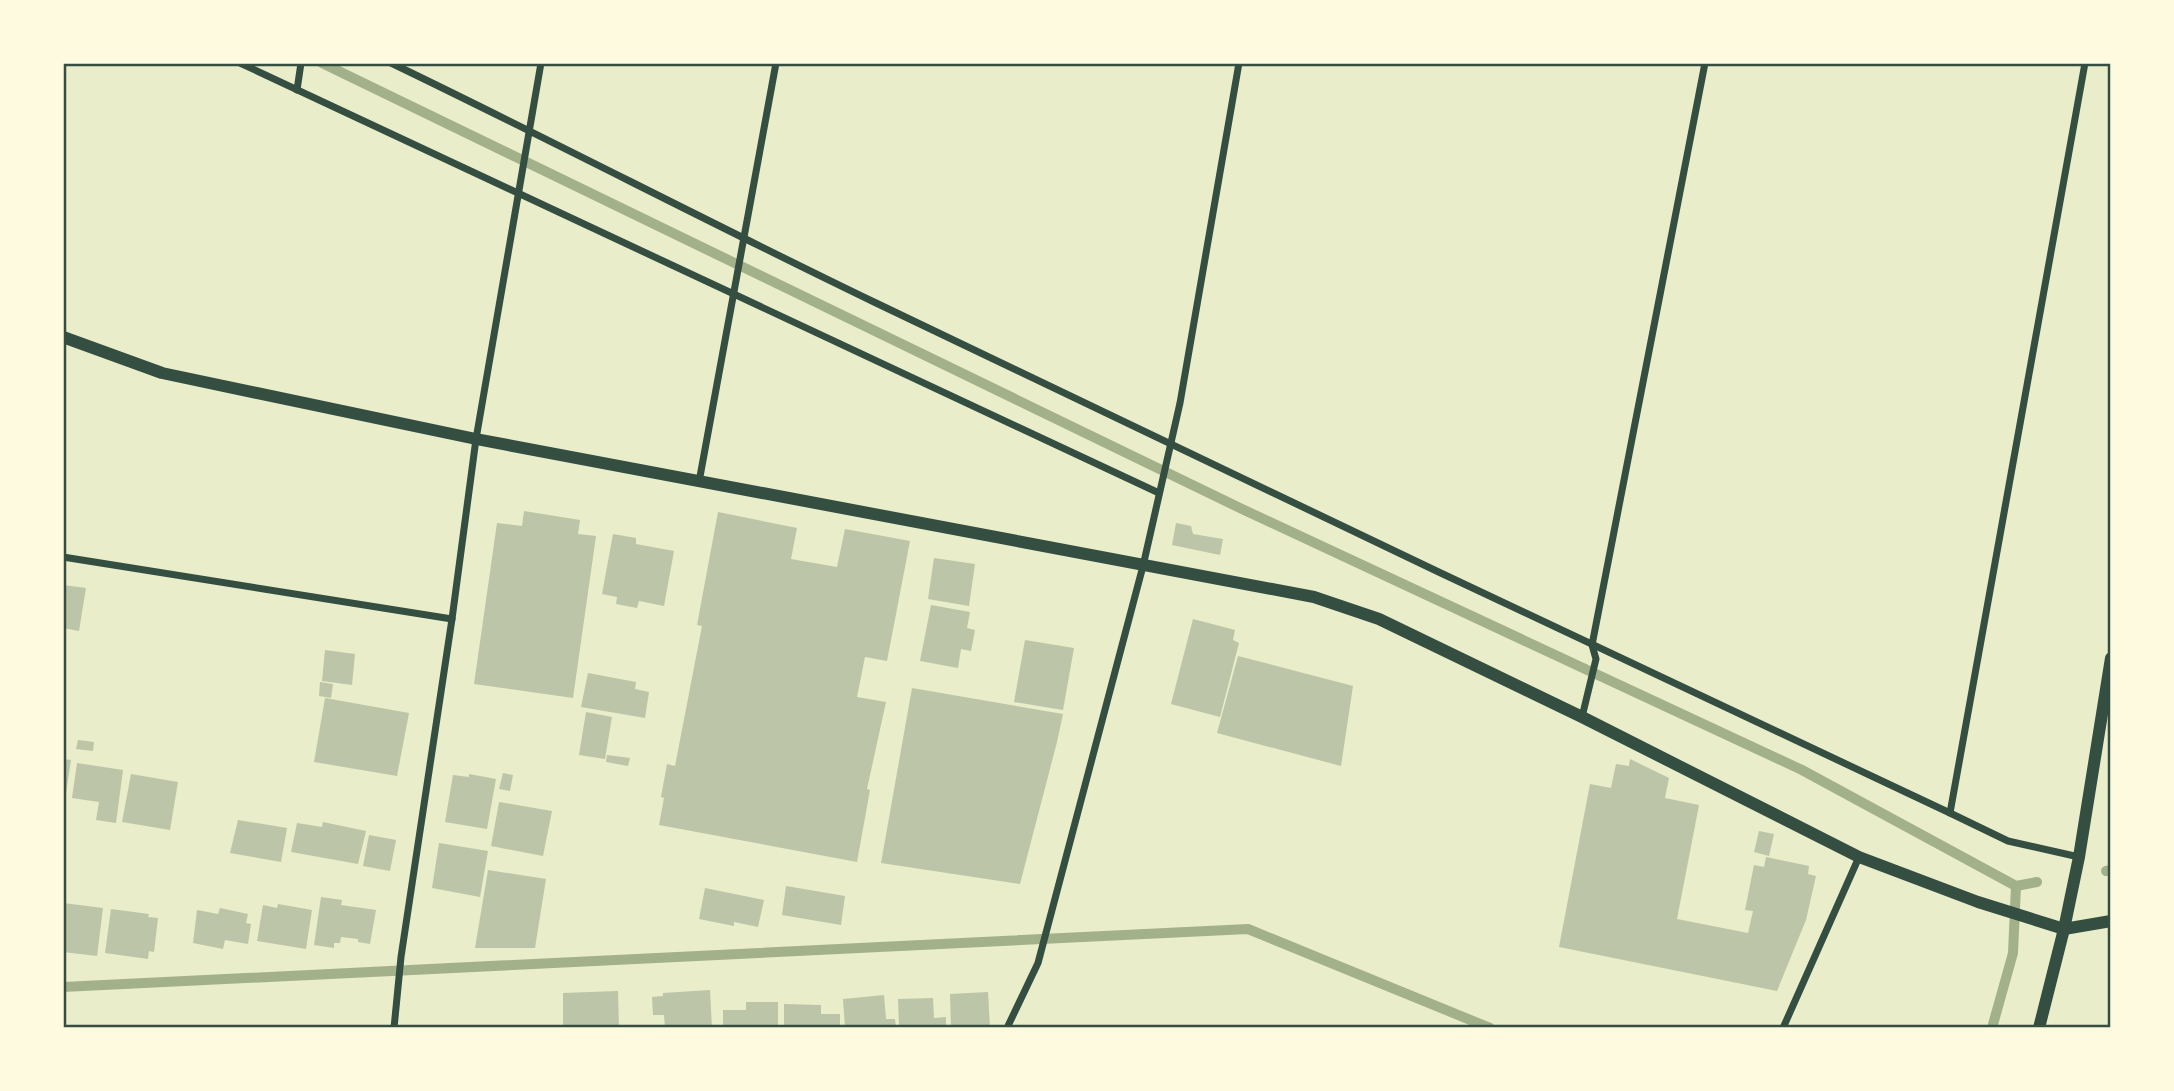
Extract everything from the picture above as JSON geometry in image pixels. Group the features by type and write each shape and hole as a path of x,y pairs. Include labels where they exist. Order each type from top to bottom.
{"street":[{"path":"240,63 1160,490"},
{"path":"296,90 301,63"},
{"path":"391,63 529,129 744,239 1170,446 2008,841 2080,857"},
{"path":"394,1028 401,957 476,439 541,63"},
{"path":"699,482 776,63"},
{"path":"1007,1028 1038,963 1143,566 1180,403 1239,63"},
{"path":"1581,717 1596,659 1592,645 1705,63"},
{"path":"1950,813 2085,63"},
{"path":"63,337 162,373 476,439 1314,597 1379,619 1859,856 1978,902 2064,929 2111,921"},
{"path":"63,557 452,618"},
{"path":"2039,1028 2080,857 2111,658"},
{"path":"1783,1028 1859,856"}],"building":[{"path":"524,511 580,520 578,534 596,536 573,698 474,684 497,523 522,526"},
{"path":"718,512 797,528 791,559 837,567 845,529 910,541 887,661 865,657 857,697 886,702 867,789 870,790 857,862 659,825 667,764 675,766 702,626 697,625"},
{"path":"1176,523 1191,526 1193,534 1223,539 1220,555 1172,545"},
{"path":"613,534 636,538 636,544 674,551 664,606 639,601 637,608 616,604 617,597 602,594"},
{"path":"934,558 975,564 969,606 928,599"},
{"path":"63,585 86,588 79,631 63,628"},
{"path":"931,605 970,612 967,628 975,630 971,651 961,649 958,668 920,661"},
{"path":"1193,619 1235,630 1233,640 1239,643 1220,717 1171,704"},
{"path":"1025,640 1074,648 1063,710 1014,702"},
{"path":"325,650 355,654 352,685 322,681"},
{"path":"1238,656 1353,686 1341,766 1217,733"},
{"path":"588,673 636,682 635,689 649,692 645,718 581,707"},
{"path":"320,682 333,684 331,698 319,696"},
{"path":"912,688 1063,714 1020,884 881,863"},
{"path":"325,698 409,713 397,776 314,762"},
{"path":"586,712 612,717 605,759 579,755"},
{"path":"78,740 94,742 93,751 76,749"},
{"path":"607,755 630,758 628,766 606,762"},
{"path":"63,759 71,760 65,800 63,800"},
{"path":"1630,759 1669,778 1665,798 1699,805 1677,919 1748,933 1753,911 1745,910 1754,865 1764,867 1766,857 1809,866 1808,874 1816,876 1806,920 1777,991 1559,947 1590,784 1611,788 1616,764 1629,766"},
{"path":"77,763 123,770 116,823 96,820 99,802 72,798"},
{"path":"503,773 513,775 510,791 499,789"},
{"path":"131,774 178,782 170,830 122,822"},
{"path":"469,774 496,779 487,829 445,822 453,775 469,777"},
{"path":"499,802 552,811 543,856 491,846"},
{"path":"238,820 287,828 281,862 230,853"},
{"path":"323,822 366,831 358,864 291,852 297,823 322,827"},
{"path":"1759,831 1774,834 1769,856 1754,852"},
{"path":"369,835 396,840 390,871 363,866"},
{"path":"439,843 488,851 480,897 432,888"},
{"path":"488,870 546,879 535,948 475,948"},
{"path":"786,886 845,896 841,925 782,915"},
{"path":"705,888 764,900 758,927 734,922 734,926 699,919"},
{"path":"321,897 342,900 341,905 376,910 370,944 341,937 340,943 334,943 334,948 314,945"},
{"path":"63,903 103,908 97,956 63,952"},
{"path":"278,904 312,910 306,949 257,941 263,905 277,908"},
{"path":"220,908 248,914 246,923 251,924 248,944 225,940 223,949 193,943 197,910 218,914"},
{"path":"111,909 149,914 148,917 158,918 154,952 149,951 148,959 105,953"},
{"path":"710,990 712,1028 665,1028 664,1015 653,1015 652,997 663,996 663,993"},
{"path":"618,991 619,1028 563,1028 563,993"},
{"path":"988,992 990,1028 951,1028 950,994"},
{"path":"884,995 886,1019 895,1019 896,1028 845,1028 843,999"},
{"path":"933,998 934,1018 946,1017 946,1028 899,1028 898,999"},
{"path":"746,1002 778,1002 778,1028 723,1028 723,1010 746,1010"},
{"path":"784,1004 821,1005 821,1014 840,1014 840,1028 784,1028"}],"waterway":[{"path":"322,63 1242,509 1802,770 2016,886 2037,882"},
{"path":"2106,871 2111,870"},
{"path":"1992,1028 2013,953 2016,886"},
{"path":"63,987 1248,929 1490,1028"}]}
